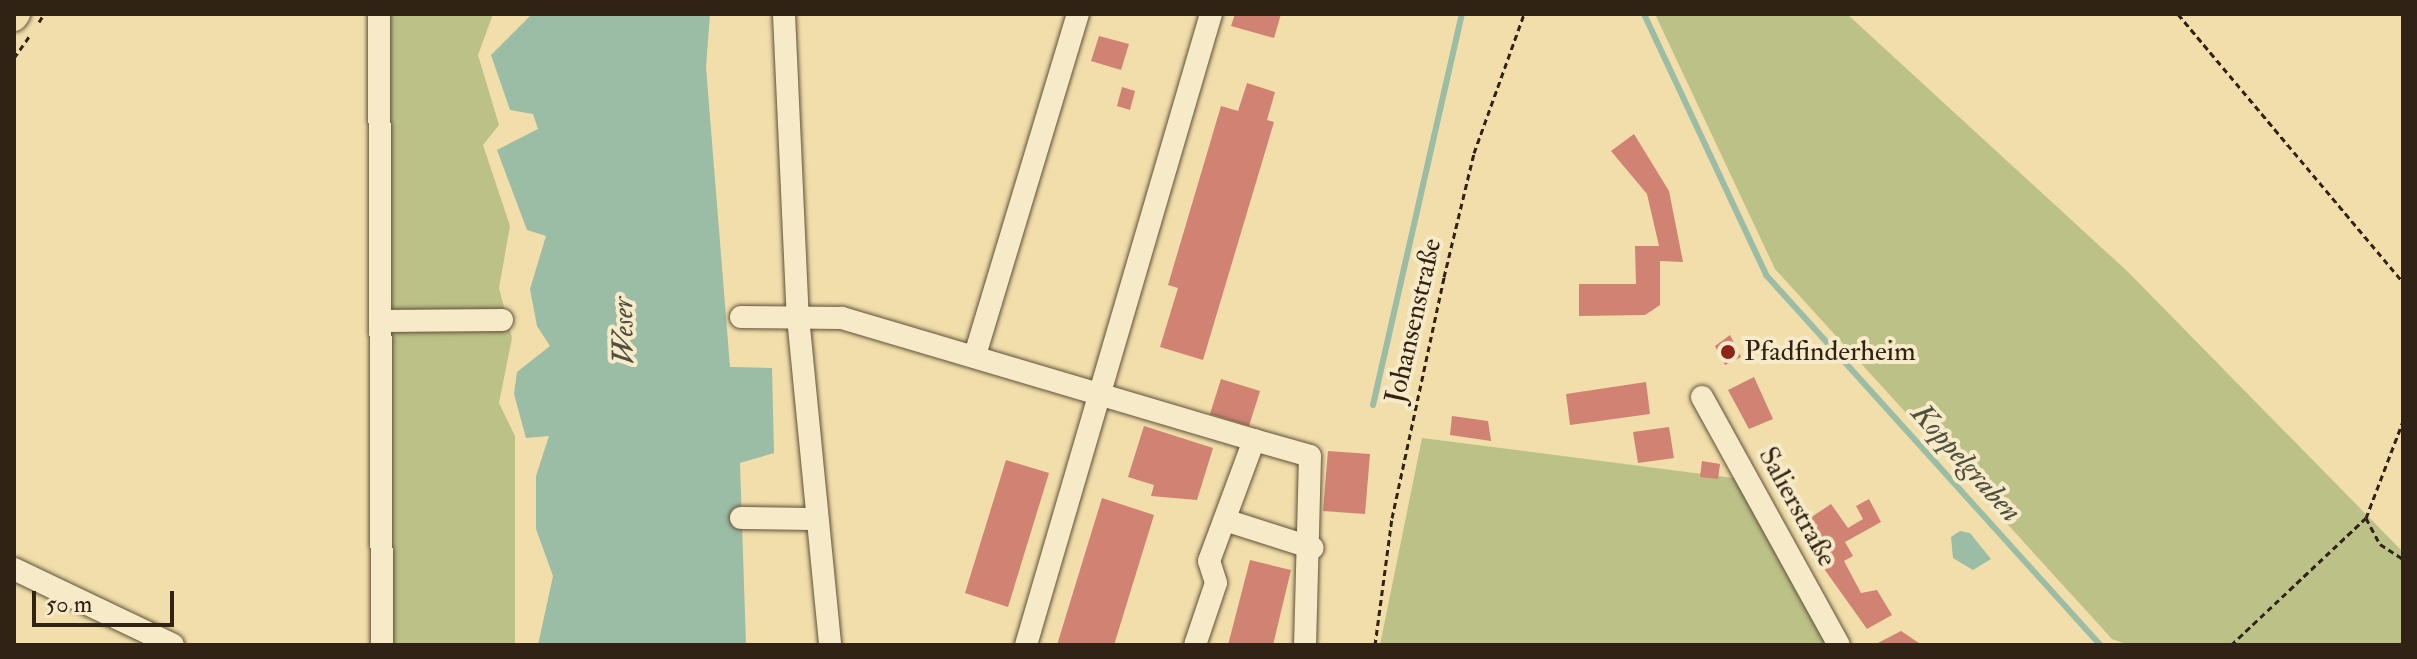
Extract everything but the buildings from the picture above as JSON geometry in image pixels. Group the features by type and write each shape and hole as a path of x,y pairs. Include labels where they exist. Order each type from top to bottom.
{"street":[{"path":"379,14 382,645"},
{"path":"784,14 798,317 830,645"},
{"path":"975,355 1078,14"},
{"path":"1026,645 1211,14"},
{"path":"741,317 842,318 1310,456 1313,548 1305,645"},
{"path":"381,321 502,320"},
{"name":"Salierstraße","path":"1702,397 1839,645"},
{"path":"1195,645 1216,583 1209,561 1254,440"},
{"path":"741,518 816,519"},
{"path":"1225,520 1313,548"},
{"path":"14,569 173,645"}],"path":[{"name":"Johansenstraße","path":"1375,645 1392,518 1448,261 1474,153 1524,14"},
{"path":"2178,14 2403,282"},
{"path":"2231,645 2366,518 2403,421"},
{"path":"2366,518 2380,544 2403,559"}],"green space":[{"path":"386,14 493,14 478,55 499,125 483,145 510,226 499,288 512,338 499,403 515,436 515,645 389,645"},
{"path":"1655,14 1847,14 2128,272 2403,552 2403,645 2129,645 2112,639 1775,269"},
{"path":"1422,438 1741,479 1831,645 1380,645"}],"water":[{"name":"Weser","path":"532,14 710,14 706,67 730,367 772,368 774,453 740,463 746,645 538,645 553,576 536,529 536,476 549,436 526,438 514,394 517,372 550,346 537,326 530,289 546,236 527,230 497,150 538,129 533,114 510,110 491,55"},
{"path":"1960,531 1970,533 1991,559 1973,570 1953,558 1951,537"}],"waterway":[{"name":"Koppelgraben","path":"1373,405 1462,14"},
{"name":"Koppelgraben","path":"1644,14 1766,275 2100,645"}],"place":[{"name":"Pfadfinderheim","path":"1728,352"}]}
